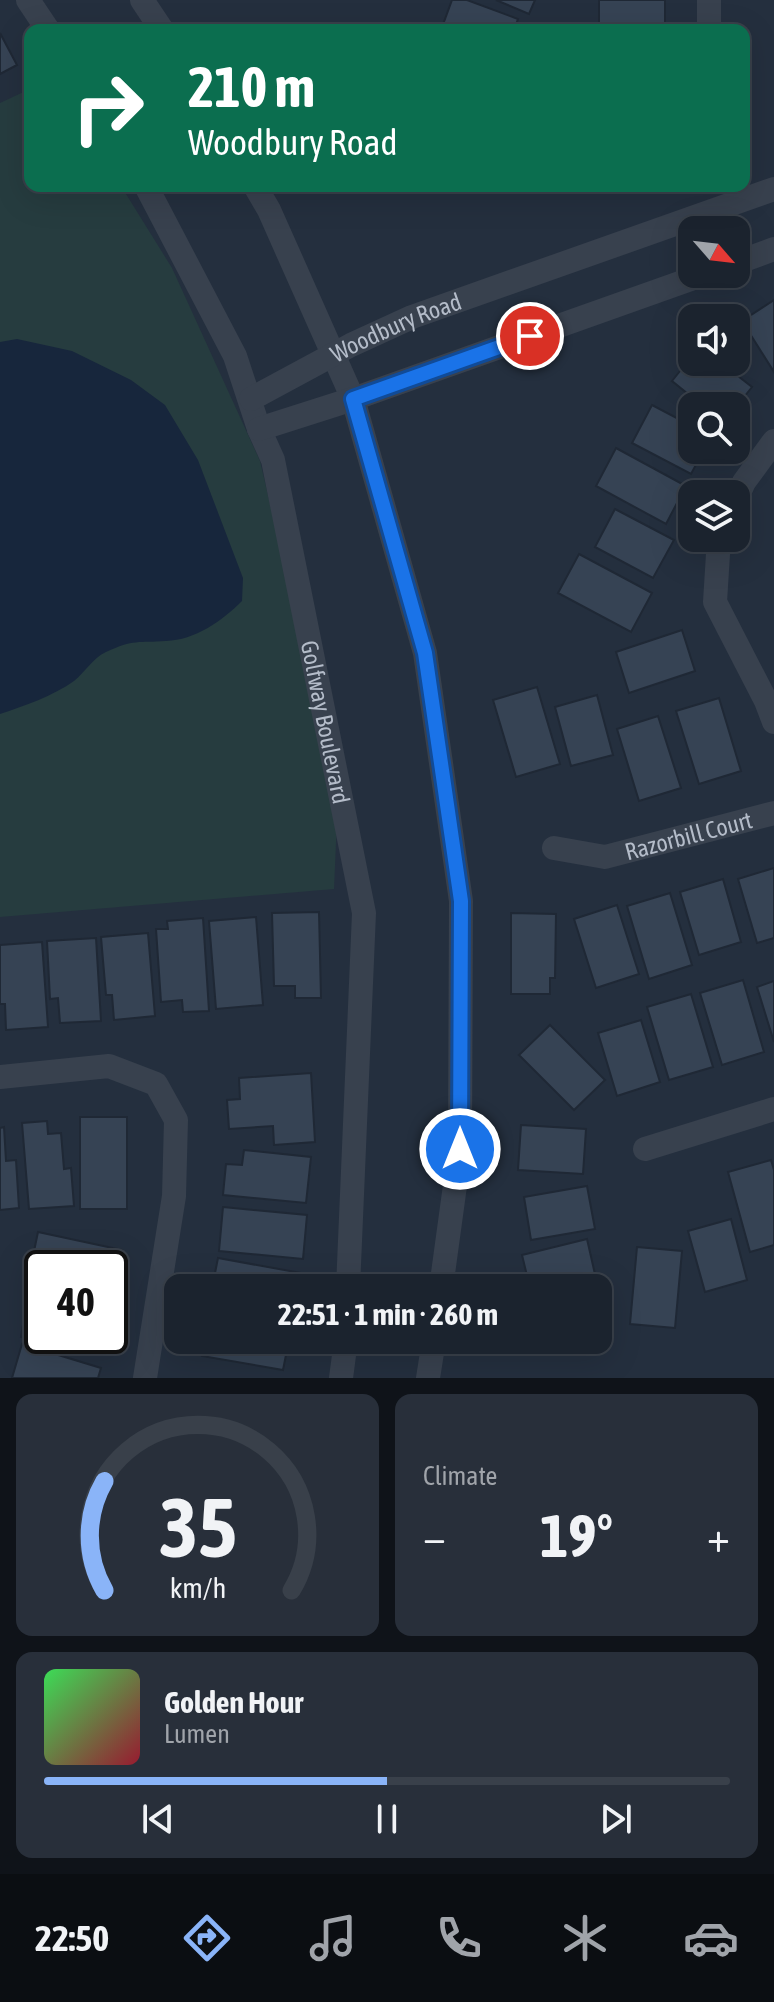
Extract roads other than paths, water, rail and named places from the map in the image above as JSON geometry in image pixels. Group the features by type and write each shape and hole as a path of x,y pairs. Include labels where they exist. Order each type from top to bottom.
{"street":[{"path":"28,0 44,24"},
{"path":"142,0 158,24"},
{"path":"709,0 709,24"},
{"name":"Woodbury Road","path":"251,399 412,317 774,189"},
{"name":"Golfway Boulevard","path":"149,192 235,356 259,429 273,460 364,913 349,1274"},
{"path":"258,192 353,399 425,653 461,901 460,1149 443,1274"},
{"path":"750,258 774,249"},
{"name":"Woodbury Road","path":"259,429 353,399 678,284"},
{"path":"745,480 774,441"},
{"path":"718,552 715,602 774,722"},
{"name":"Razorbill Court","path":"554,848 605,857 774,813"},
{"path":"0,1077 109,1066 156,1084 176,1120 174,1196 145,1378"},
{"path":"645,1149 774,1109"},
{"path":"341,1378 344,1354"},
{"path":"428,1378 432,1354"}],"water":[{"path":"17,339 72,351 131,380 165,405 198,460 243,578 242,601 226,616 198,633 177,640 130,643 106,652 66,686 0,714 0,342"}]}
